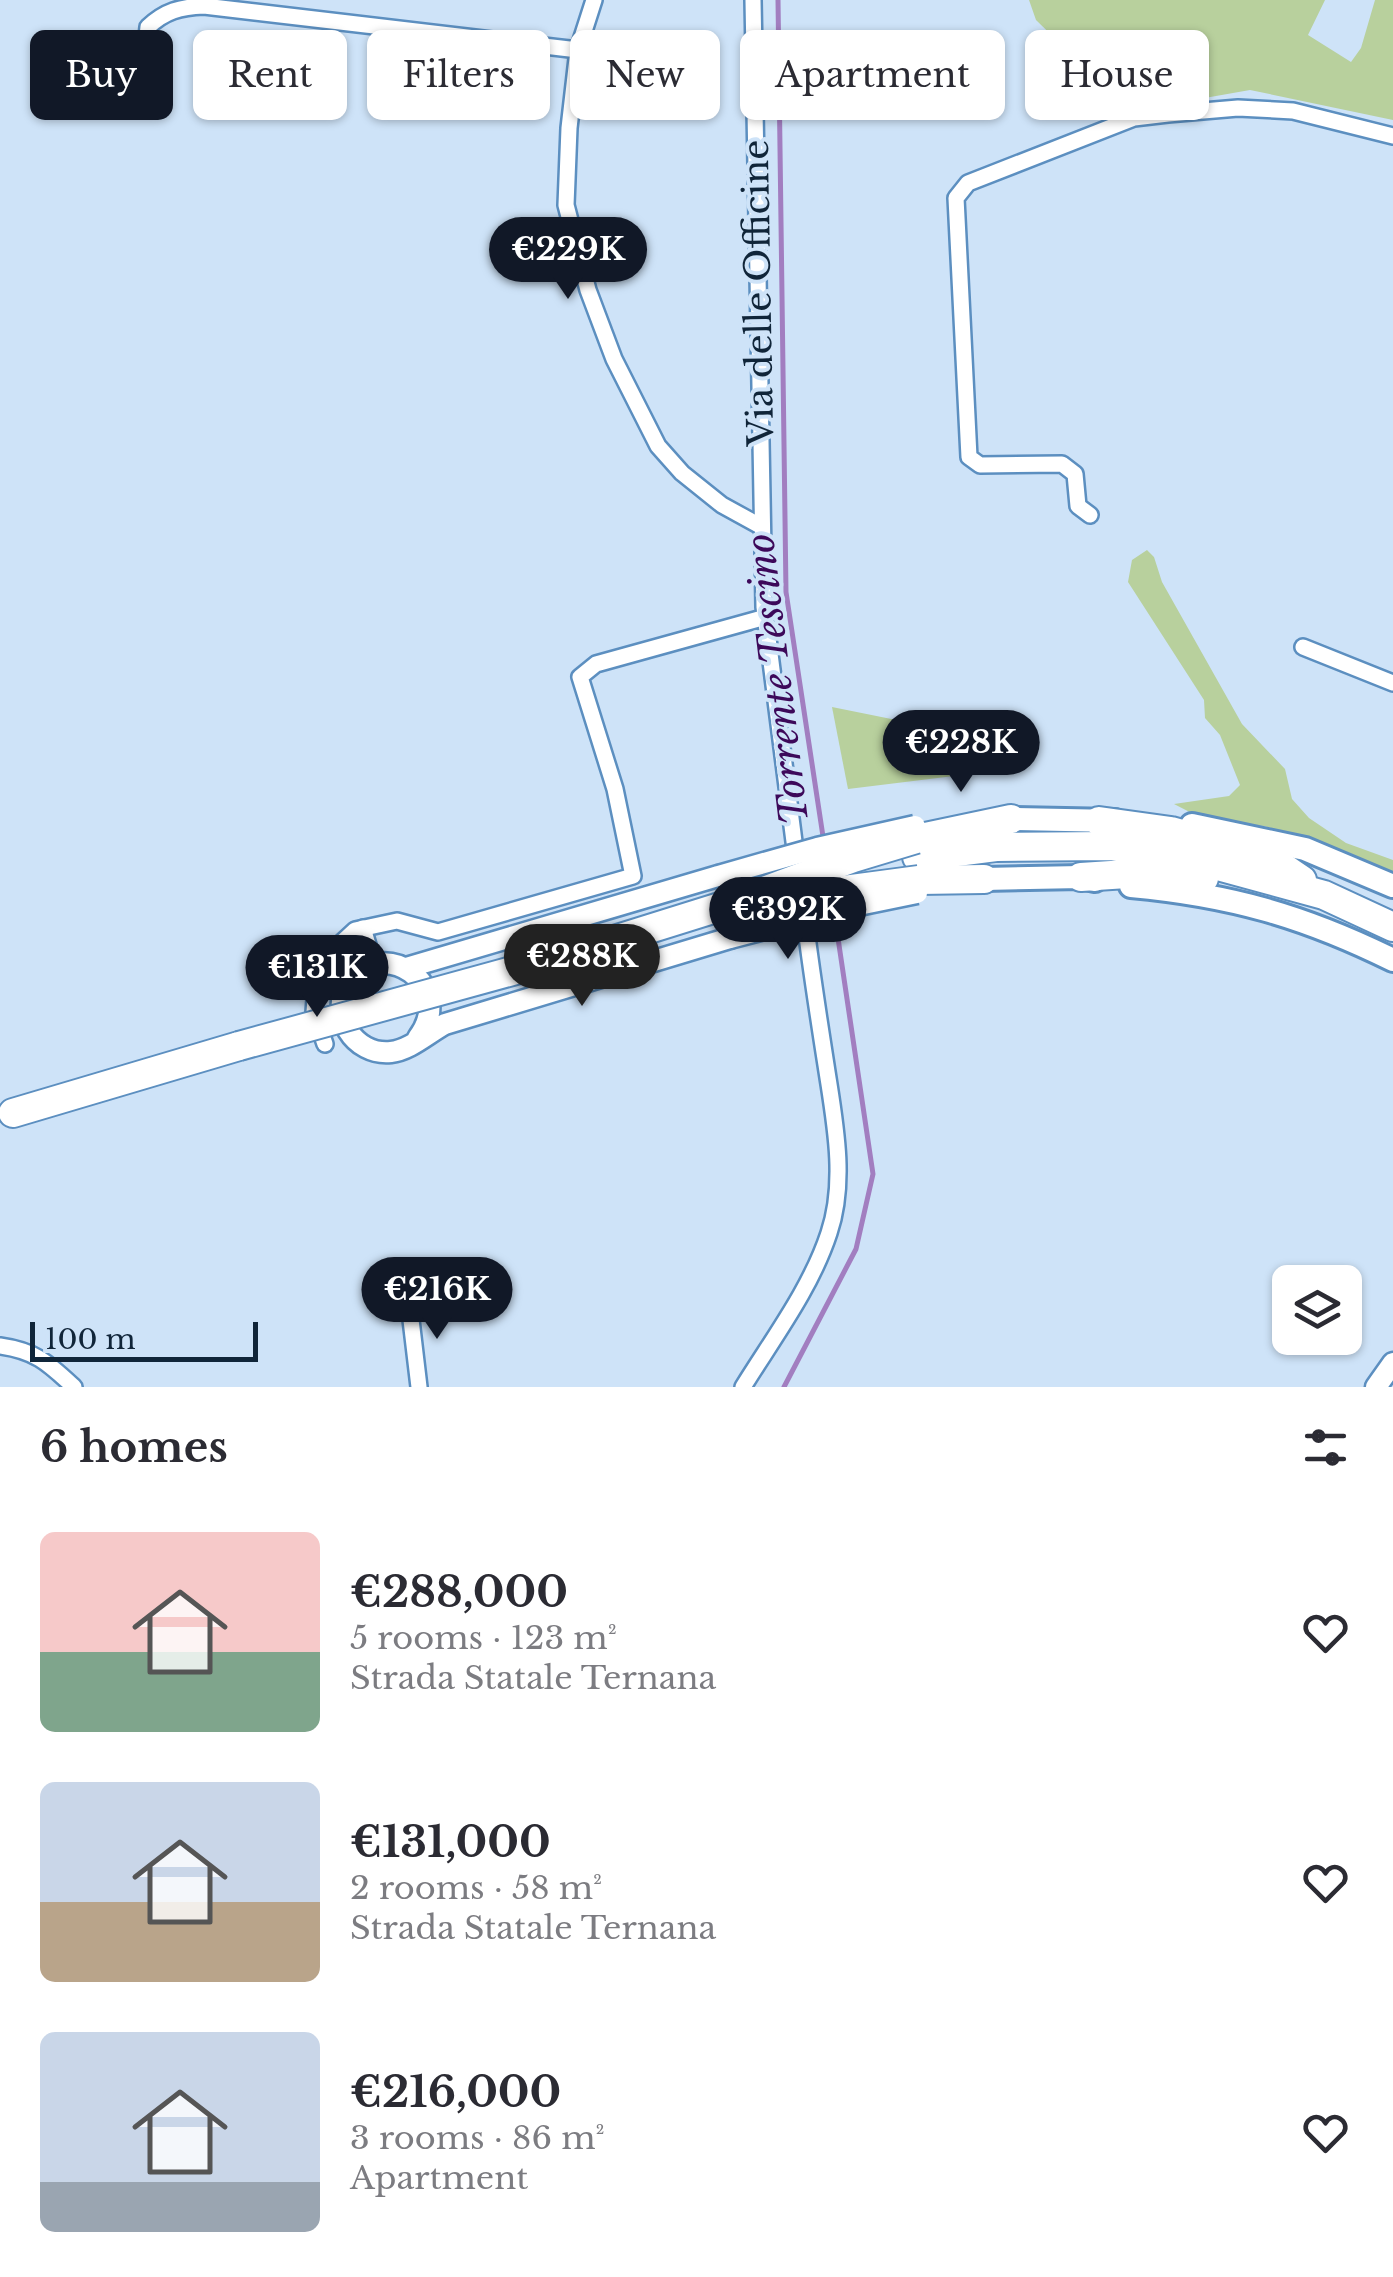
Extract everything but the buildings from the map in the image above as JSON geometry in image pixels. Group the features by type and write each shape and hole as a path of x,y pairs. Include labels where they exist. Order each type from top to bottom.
{"highway":[{"path":"917,859 1011,819"},
{"path":"1099,821 1171,831 1271,859 1324,895 1393,927"},
{"path":"13,1113 534,965 726,905 917,859 996,847 1111,846 1196,860 1324,895"},
{"path":"917,859 984,879"},
{"path":"1081,876 1142,873 1210,878 1324,895"}],"main road":[{"path":"1011,819 1174,822 1305,849 1393,886"},
{"path":"406,968 817,848 917,859"},
{"path":"418,1038 428,1020 430,1002 422,982 406,968 391,964 374,965 355,976 344,991 342,1014 350,1035 365,1048 397,1051 445,1024 730,938 844,908 917,859"},
{"path":"984,879 1081,876 1241,901 1347,938 1393,960"},
{"path":"1376,1387 1393,1363"}],"street":[{"path":"584,30 594,0"},
{"name":"Via delle Officine","path":"743,1387 814,1273 831,1228 838,1165 766,617 752,0"},
{"path":"148,30 163,13 204,6 570,49"},
{"path":"1090,516 1078,506 1075,474 1062,464 980,465 969,457 956,198 968,183 1134,118 1238,108 1293,112 1393,136"},
{"path":"570,119 566,206 588,290 614,359 658,446 670,460 722,506 762,526"},
{"path":"325,1044 314,1012 317,973 339,942 363,928 397,921 438,932 633,876 616,788 580,678 596,664 766,617"},
{"path":"1303,648 1393,682"},
{"path":"363,928 374,965"},
{"path":"409,1303 419,1387"},
{"path":"0,1346 43,1358 74,1387"}],"green space":[{"path":"1029,0 1325,0 1308,35 1351,62 1361,48 1375,0 1393,0 1393,120 1250,90 1209,97 1209,30 1046,30 1036,20"},
{"path":"1147,550 1242,724 1285,769 1292,799 1309,818 1346,843 1393,860 1393,879 1329,847 1264,826 1209,822 1174,804 1229,796 1240,785 1220,735 1205,718 1204,700 1128,582 1132,560"},
{"path":"832,707 1005,742 1003,770 848,789"}],"waterway":[{"name":"Torrente Tescino","path":"778,0 786,592 824,843"},
{"name":"Torrente Tescino","path":"784,1387 856,1249 873,1174 835,918"}]}
